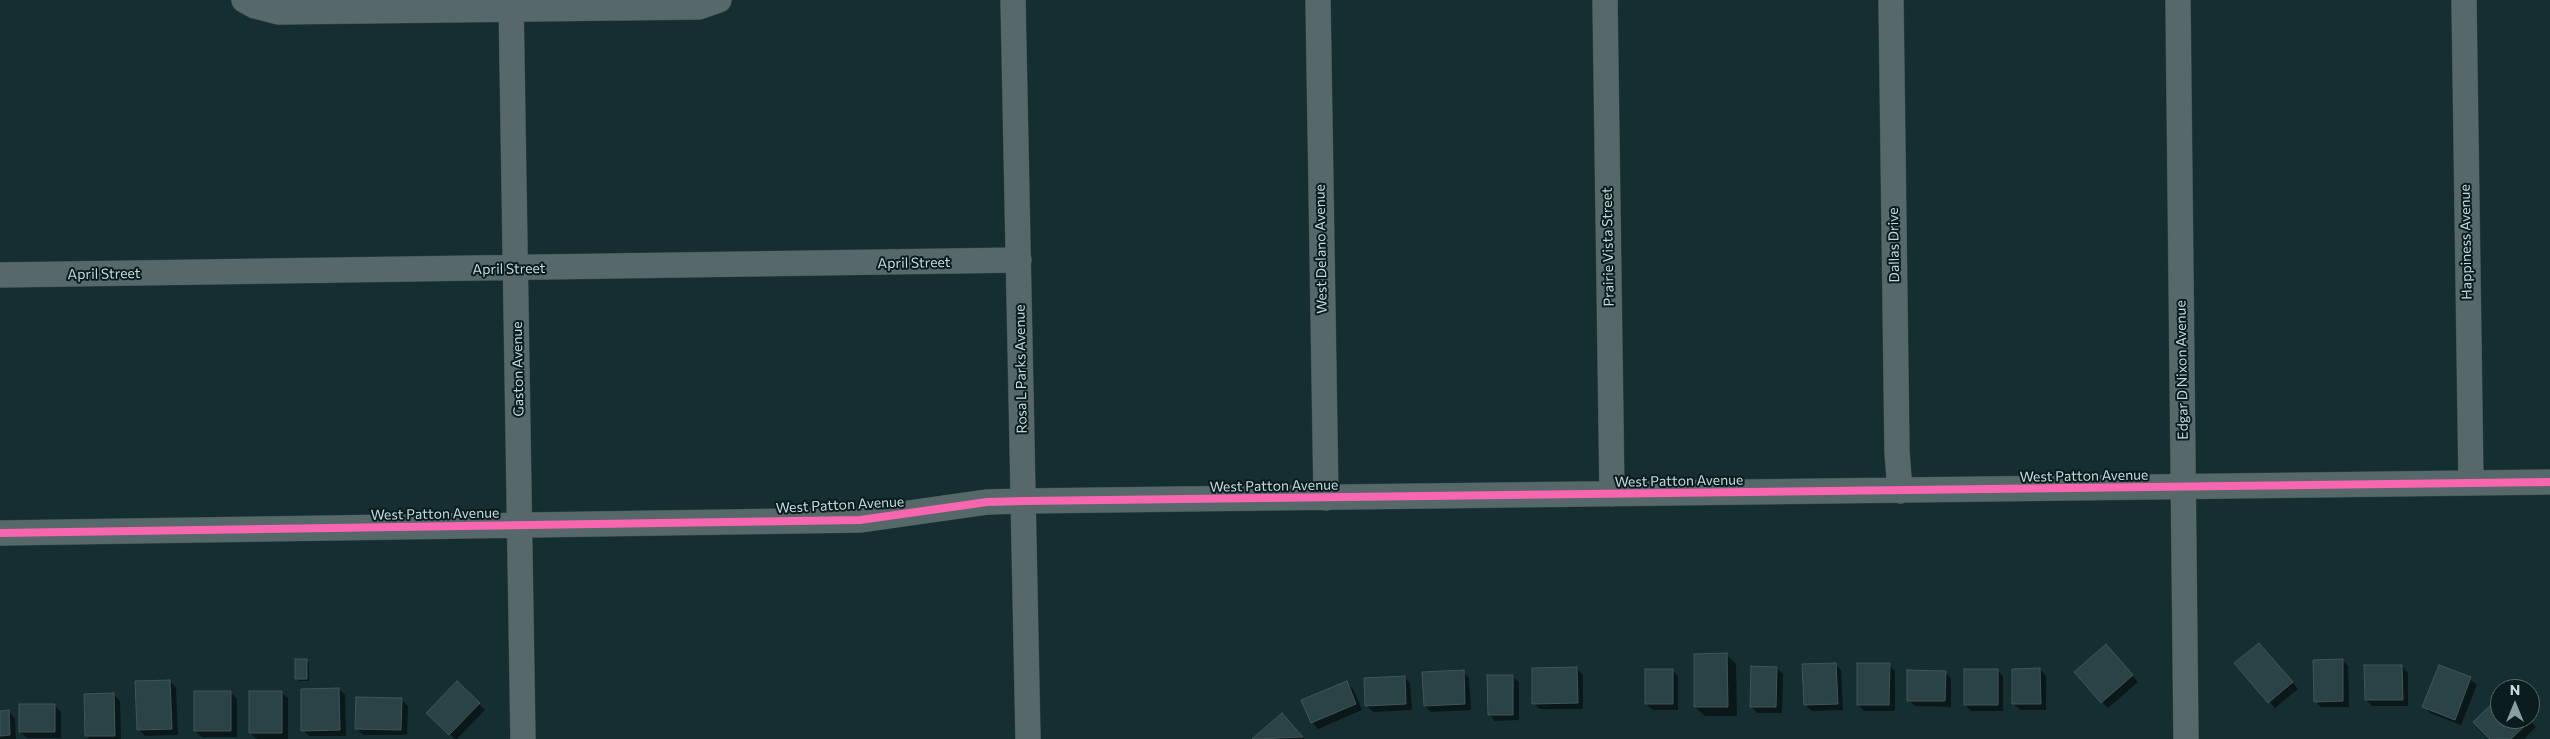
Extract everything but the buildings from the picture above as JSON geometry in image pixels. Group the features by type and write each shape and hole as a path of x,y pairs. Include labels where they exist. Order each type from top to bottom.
{"street":[{"path":"244,0 255,6 278,12 511,4 699,7 719,0"},
{"name":"Rosa L Parks Avenue","path":"1014,0 1028,739"},
{"name":"West Delano Avenue","path":"1318,0 1326,498"},
{"name":"Prairie Vista Street","path":"1605,0 1612,494"},
{"name":"Dallas Drive","path":"1891,0 1897,452 1900,491"},
{"name":"Edgar D Nixon Avenue","path":"2178,0 2186,739"},
{"name":"Happiness Avenue","path":"2464,0 2471,484"},
{"name":"Gaston Avenue","path":"511,4 523,739"},
{"name":"April Street","path":"0,275 516,269 1019,260"},
{"name":"West Patton Avenue","path":"0,533 860,520 987,502 1024,501 2550,482"}],"cycle path":[{"path":"0,533 860,520 987,502 1024,501 2550,482"}]}
